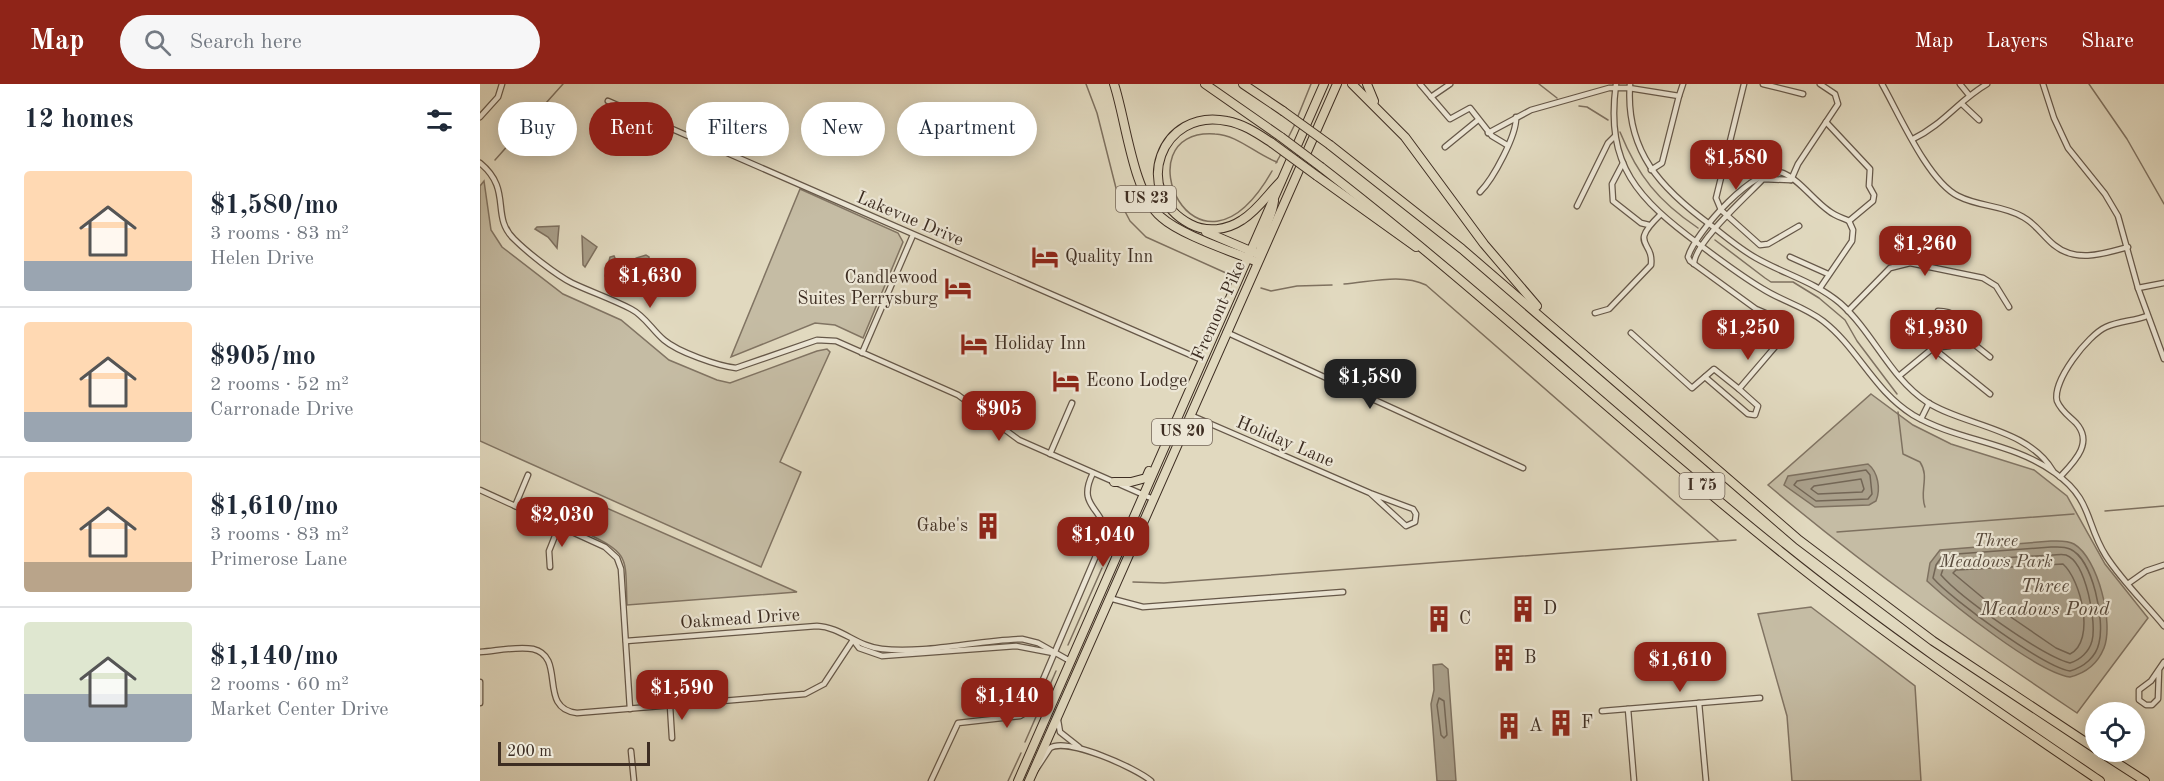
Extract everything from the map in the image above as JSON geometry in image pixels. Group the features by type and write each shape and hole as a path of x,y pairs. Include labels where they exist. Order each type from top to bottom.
{"highway":[{"name":"US 23","path":"1114,84 1138,176 1153,210 1170,224 1248,254"},
{"name":"I 75","path":"1205,84 1321,167 1456,274 1590,391 1826,588 1926,662 2099,780"},
{"name":"I 75","path":"1244,84 1284,111 1418,213 1553,325 1672,432 1826,561 1941,646 2085,742"},
{"name":"Fremont Pike","path":"1018,781 1324,84"},
{"name":"Fremont Pike","path":"1030,778 1337,84"},
{"path":"1352,84 1405,137 1485,244 1553,325"},
{"path":"1367,84 1379,109"},
{"path":"1275,194 1273,213 1260,244 1259,258 1199,229 1171,210 1160,190 1157,175 1159,160 1172,138 1190,124 1220,120 1246,127 1272,143 1456,274"},
{"path":"1199,229 1215,230 1242,220 1281,181"},
{"path":"1114,482 1139,481 1146,478 1158,451 1167,442"},
{"path":"1080,665 1081,652 1094,618 1096,603"},
{"path":"1057,717 1058,704 1073,668 1070,661"},
{"path":"2116,762 2145,781"}],"street":[{"path":"480,117 498,97 502,84"},
{"path":"1420,84 1450,119 1470,108 1488,133 1507,146"},
{"path":"1431,97 1450,84"},
{"path":"1651,170 1662,163 1683,84"},
{"path":"1744,84 1716,198 1721,210 1760,245 1768,244 1799,226"},
{"path":"1763,84 1803,94"},
{"path":"1791,180 1798,164 1838,104 1838,99 1820,84"},
{"path":"1882,84 1933,174 1950,192 1964,199 2022,216 2062,250 2086,256 2128,247"},
{"path":"1960,84 1969,95"},
{"path":"1913,139 1936,126 1969,95 1987,84"},
{"path":"2043,84 2063,140 2109,200 2123,227 2138,288 2164,359"},
{"path":"1488,133 1531,110 1616,86 1630,86 1680,96"},
{"path":"1616,86 1615,136 1623,163 1637,190 1660,215 1761,288 1823,321 1837,334 1888,395 1921,418 1957,435 2023,456 2053,471"},
{"path":"1630,86 1630,112 1635,134 1651,170 1678,201 1755,257 1820,288 1848,311 1899,376 1929,403 2010,436 2037,455 2081,499 2102,548 2164,626"},
{"name":"Lakevue Drive","path":"608,101 1202,360"},
{"path":"1962,104 1979,120"},
{"path":"1480,192 1491,179 1507,146 1516,117"},
{"path":"1445,147 1478,120"},
{"path":"1826,122 1870,169 1869,186 1874,195 1873,201 1849,221"},
{"path":"1577,206 1608,143 1615,136"},
{"path":"480,163 491,172 498,183 503,219 513,239 569,282 632,309 665,341 675,347 725,367 736,368 817,340 836,341 958,396 1009,435 1153,499"},
{"path":"1623,163 1612,184 1613,201 1641,223 1649,225"},
{"path":"1739,389 1786,334 1785,323 1756,309 1694,264 1688,257 1696,242 1721,210 1755,179 1765,173 1785,174 1830,213 1849,221 1853,230 1852,240 1820,288"},
{"path":"1694,264 1715,228 1763,179 1791,180"},
{"path":"1595,313 1609,309 1651,265 1652,260 1643,243 1649,225 1660,215"},
{"path":"862,353 913,235"},
{"path":"1790,257 1828,274"},
{"path":"1848,311 1890,268 1910,263 1983,278 1996,286 2009,308"},
{"path":"2138,288 2164,283"},
{"path":"1899,376 1934,348 1950,346 1969,332 1967,325 1953,314 1938,311"},
{"path":"2060,477 2080,453 2084,441 2080,429 2057,401 2058,382 2095,334 2106,327 2147,316"},
{"path":"1226,332 1523,468"},
{"path":"1631,333 1692,388 1705,376 1714,369 1758,406 1755,415 1748,414 1705,376"},
{"path":"1965,337 1990,357"},
{"path":"1934,348 1990,394"},
{"path":"1050,454 1072,403"},
{"path":"1921,418 1929,403"},
{"name":"Holiday Lane","path":"1190,415 1370,493 1413,509 1416,514 1415,522 1406,526 1370,493"},
{"path":"931,781 958,723 1026,715 1104,537 1102,521 1087,499 1086,488 1093,473"},
{"path":"515,506 528,475"},
{"path":"480,490 605,547 617,558 621,569 630,709"},
{"path":"549,567 549,551 559,526"},
{"path":"2129,583 2146,571 2164,565"},
{"path":"1109,598 1143,607 1342,592"},
{"name":"Oakmead Drive","path":"626,641 817,626 833,629 853,640 859,648 882,656 1016,646 1053,653 1070,661"},
{"path":"480,652 526,648 541,653 550,665 555,700 566,710 577,712 805,694 824,684 853,640"},
{"path":"2159,670 2156,681 2158,699 2152,705 2146,705 2139,700 2139,690 2151,681 2164,662"},
{"path":"480,682 480,704"},
{"path":"1602,711 1760,698"},
{"path":"1699,703 1706,781"},
{"path":"670,706 672,738"},
{"path":"1628,709 1634,781"},
{"path":"1057,717 1060,732 1081,748 1151,781"},
{"path":"1030,778 1040,768 1052,746 1063,744 1081,748"},
{"path":"632,751 634,781"}],"green space":[{"path":"484,181 491,230 502,247 563,294 621,320 669,360 730,383 817,351 827,349 830,352 780,462 801,472 761,567 480,441 480,186"},
{"path":"800,189 898,233 903,242 863,338 835,325 815,323 731,357"},
{"name":"Three Meadows Park","path":"1871,394 1913,425 1951,444 2034,470 2067,496 2105,564 2148,618 2077,713 1920,604 1768,485"},
{"path":"593,502 797,592 627,605 623,559 611,546 586,533"},
{"path":"1811,607 1915,686 1921,781 1792,781 1787,716 1758,614"}],"water":[{"path":"559,226 557,248 548,237 535,229 537,227"},
{"path":"582,236 597,247 585,267 583,265"},
{"path":"646,255 649,257 649,262 630,284 605,276 610,257 614,256 620,269 625,271 632,267 636,258"},
{"path":"1868,464 1874,471 1878,486 1876,501 1869,505 1815,507 1784,485 1788,476"},
{"name":"Three Meadows Pond","path":"2051,541 2071,543 2083,551 2097,576 2105,608 2107,637 2104,648 2091,667 2070,677 2055,672 2017,651 1975,621 1927,581 1930,563 1940,550"},
{"path":"1442,664 1448,669 1456,781 1437,781 1431,704 1434,690 1433,665"}],"waterway":[{"path":"495,160 563,84"},
{"path":"1086,84 1097,113 1119,200 1130,221 1146,237 1226,273"},
{"path":"1298,116 1311,84"},
{"path":"1539,84 1557,98"},
{"path":"2089,84 2127,139 2164,204"},
{"path":"1579,106 1587,107 1608,120"},
{"path":"1288,138 1295,124"},
{"path":"1620,132 1642,175 1671,208 1698,228"},
{"path":"1272,171 1244,208 1217,221 1195,217 1179,200 1171,178 1173,156 1187,139 1215,134 1239,141 1277,162"},
{"path":"1276,163 1281,154"},
{"path":"1715,240 1771,282 1793,282 1819,298 1845,320 1857,341 1897,394"},
{"path":"1344,284 1407,279 1426,285 1718,540"},
{"path":"1261,288 1271,291 1297,286 1332,285"},
{"path":"1898,412 1903,454 1920,462 1923,468 1925,507"},
{"path":"2105,511 2164,506"},
{"path":"1837,532 2074,514"},
{"path":"1133,582 1164,583 1736,540"},
{"path":"1068,645 1102,568"},
{"path":"1025,742 1056,671"},
{"path":"1008,781 1021,753"}],"place":[{"name":"Quality Inn","path":"1045,257"},
{"name":"Candlewood Suites Perrysburg","path":"958,288"},
{"name":"Holiday Inn","path":"974,344"},
{"name":"Econo Lodge","path":"1066,381"},
{"name":"Gabe's","path":"988,526"},
{"name":"D","path":"1523,609"},
{"name":"C","path":"1439,619"},
{"name":"B","path":"1504,658"},
{"name":"F","path":"1561,723"},
{"name":"A","path":"1509,726"}]}
